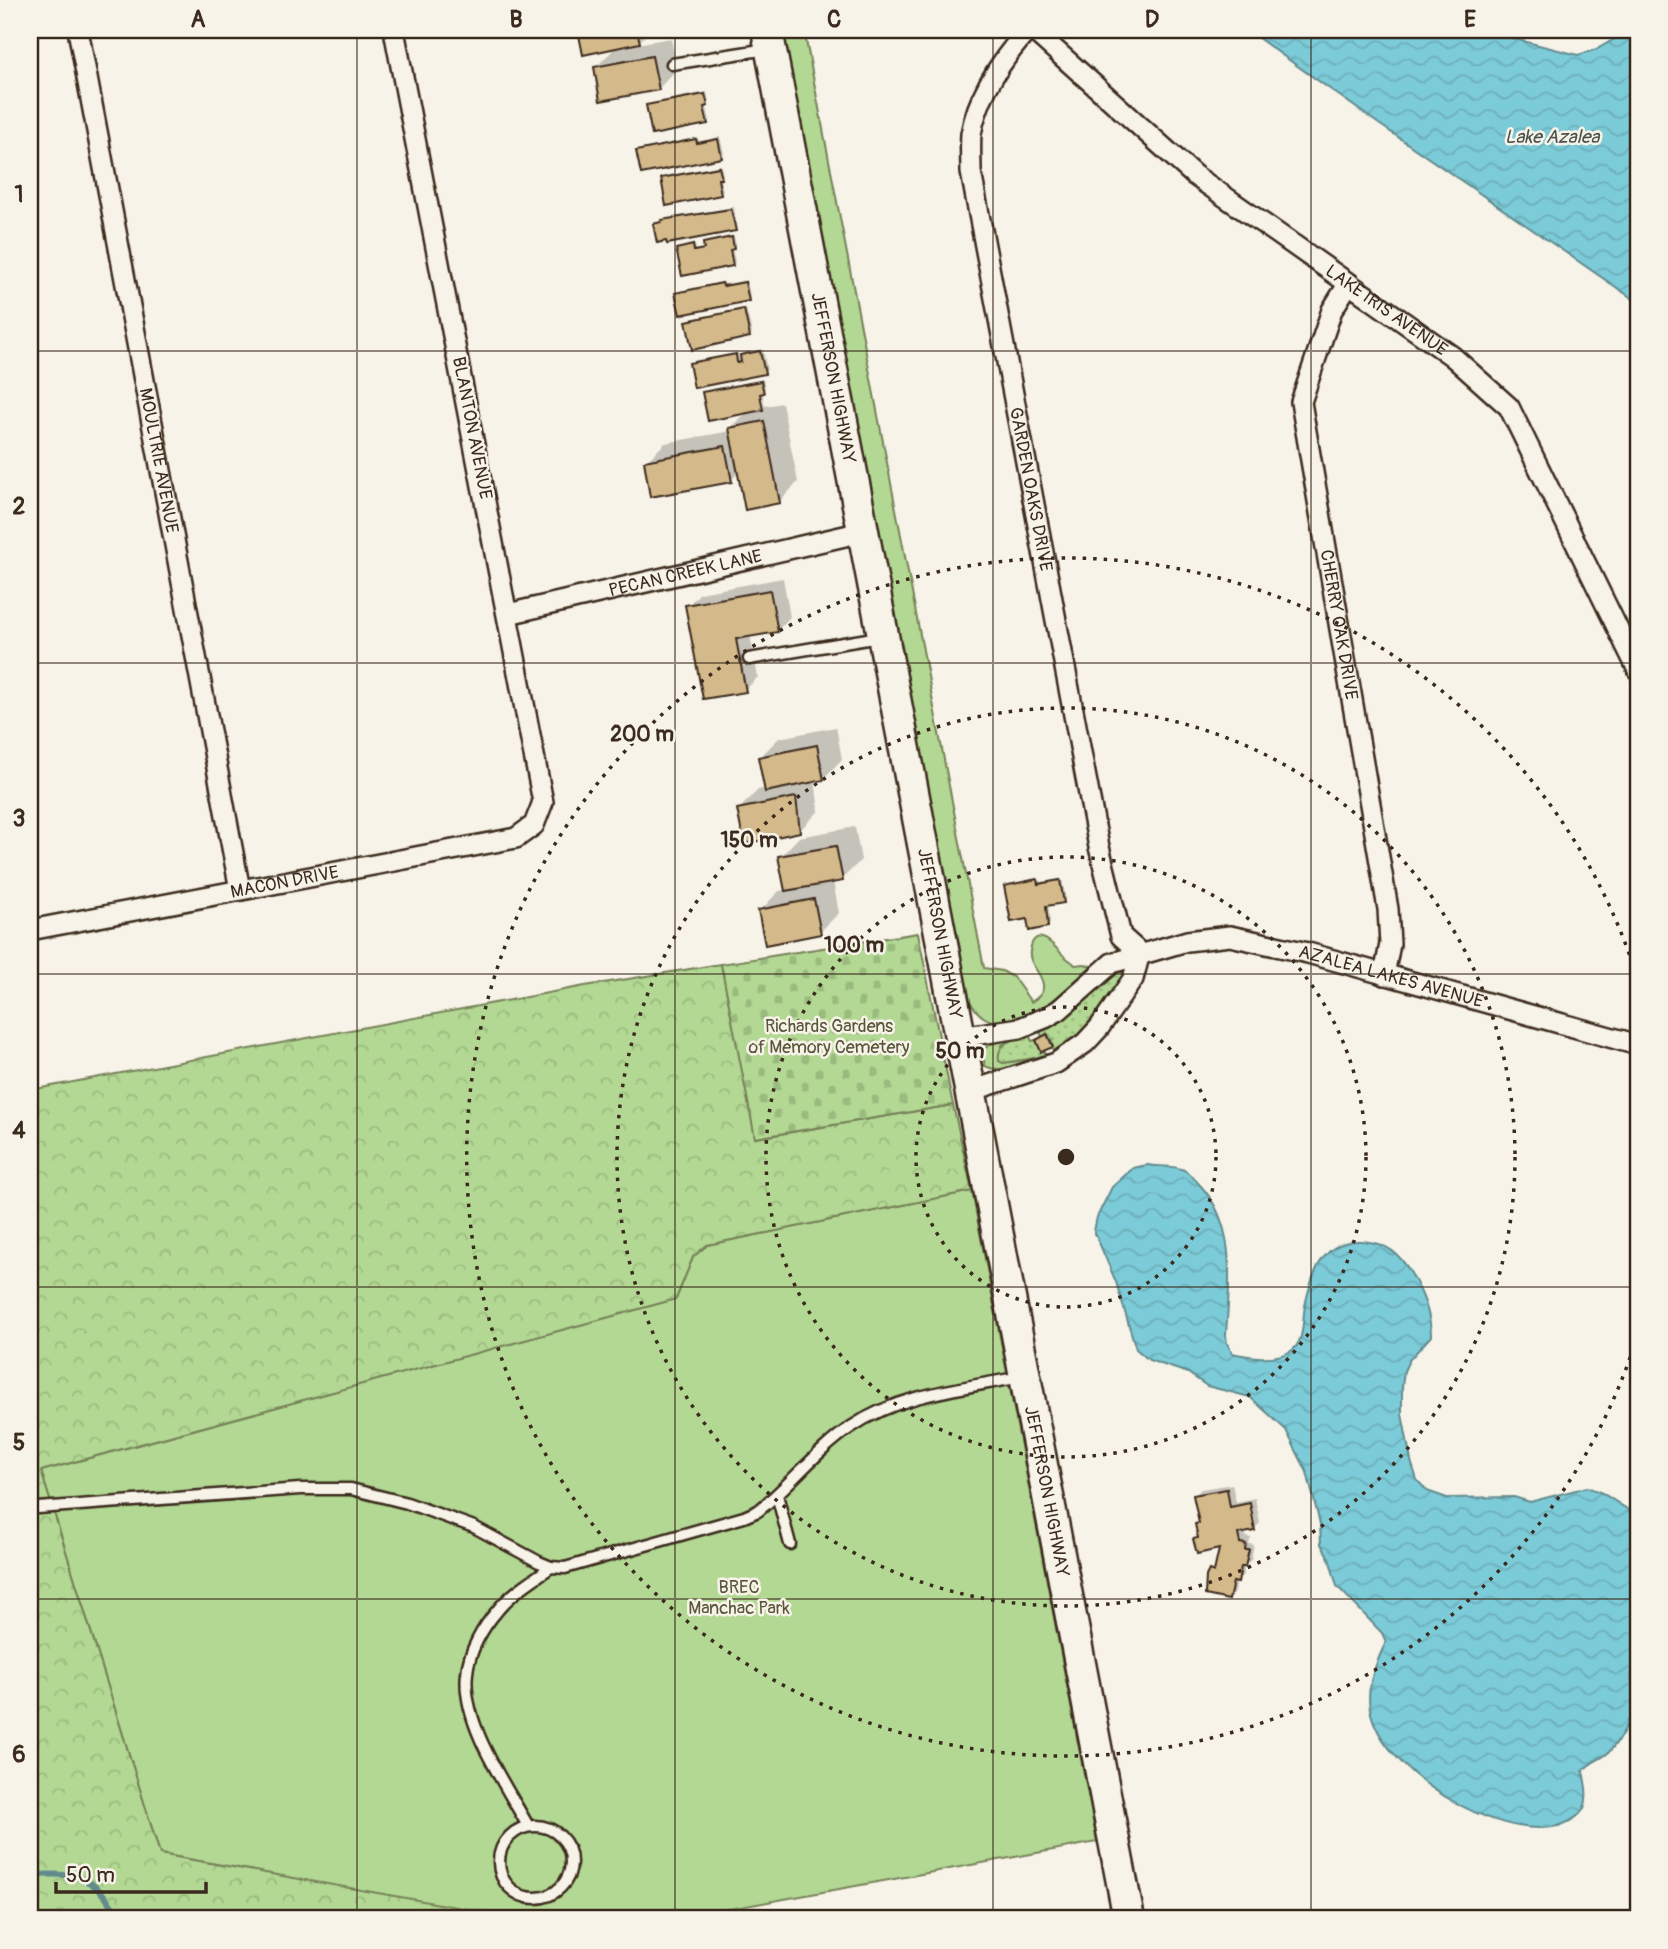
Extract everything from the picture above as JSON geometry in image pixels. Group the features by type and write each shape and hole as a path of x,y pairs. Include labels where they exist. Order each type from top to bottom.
{"main road":[{"name":"JEFFERSON HIGHWAY","path":"769,39 1129,1919"}],"street":[{"name":"MOULTRIE AVENUE","path":"78,30 240,890"},
{"name":"BLANTON AVENUE","path":"394,30 543,802 534,825"},
{"name":"LAKE IRIS AVENUE","path":"1031,30 1194,175 1452,356 1509,408 1638,670"},
{"name":"GARDEN OAKS DRIVE","path":"1031,30 992,78 978,105 971,135 971,172 1099,846 1121,936 1140,953"},
{"name":"CHERRY OAK DRIVE","path":"1349,283 1332,310 1301,402 1388,909 1390,944 1384,975"},
{"name":"PECAN CREEK LANE","path":"508,614 862,532"},
{"name":"MACON DRIVE","path":"30,930 516,838 534,825"},
{"name":"AZALEA LAKES AVENUE","path":"960,1037 1020,1028 1045,1018 1059,1010 1112,963 1187,941 1230,936 1308,953 1638,1045"},
{"path":"971,1091 1056,1063 1085,1043 1099,1028 1133,979 1140,953"}],"lane":[{"path":"672,64 769,39"},
{"path":"749,659 883,637"},
{"path":"38,1508 300,1489 351,1489 398,1500 474,1527 551,1567 565,1568 758,1511 841,1435 887,1407 926,1394 1024,1376"},
{"path":"777,1495 790,1544"},
{"path":"528,1826 478,1733 468,1701 467,1673 477,1640 498,1610 520,1589 551,1567"},
{"path":"540,1825 551,1829 567,1844 571,1855 572,1866 562,1886 553,1894 541,1898 529,1898 517,1893 507,1885 501,1874 501,1849 507,1838 528,1826 540,1825"}],"green space":[{"path":"777,30 804,30 984,968 1002,971 1013,977 1031,1002 1040,995 1043,988 1030,956 1031,945 1035,939 1039,937 1047,940 1075,965 1091,966 1043,1008 1014,1021 999,1022 981,1016 965,992"},
{"name":"Richards Gardens of Memory Cemetery","path":"918,933 953,1105 755,1138 721,964"},
{"path":"721,964 756,1138 953,1105 972,1191 707,1245 693,1257 676,1299 41,1471 160,1854 523,1919 30,1919 30,1090 585,986"},
{"path":"1121,966 1126,966 1127,973 1087,1025 1054,1053 1048,1035 1042,1037 1040,1031 1067,1016"},
{"path":"1029,1035 1047,1056 1003,1063 999,1061 1003,1045"},
{"path":"1016,1039 1002,1045 1003,1063 1040,1058 1005,1069 985,1066 982,1052 985,1048 997,1042"},
{"name":"BREC Manchac Park","path":"972,1191 1097,1842 675,1919 517,1919 160,1854 41,1471 676,1299 693,1257 707,1245"}],"water":[{"name":"Lake Azalea","path":"1247,30 1480,30 1578,55 1597,49 1630,30 1638,30 1638,305 1636,301"},
{"path":"1147,1165 1184,1170 1212,1201 1221,1219 1226,1237 1229,1276 1226,1335 1232,1353 1270,1357 1291,1351 1301,1337 1311,1282 1322,1260 1338,1246 1349,1242 1379,1244 1403,1261 1423,1297 1430,1320 1431,1336 1409,1360 1402,1387 1402,1414 1411,1461 1417,1480 1427,1491 1447,1498 1514,1497 1530,1502 1587,1487 1627,1509 1638,1522 1638,1657 1632,1674 1634,1709 1612,1749 1583,1771 1585,1804 1582,1812 1572,1820 1558,1826 1533,1828 1504,1823 1474,1812 1445,1797 1418,1778 1396,1756 1379,1733 1370,1709 1369,1691 1375,1666 1386,1642 1382,1633 1337,1586 1329,1558 1321,1544 1320,1524 1307,1472 1286,1430 1250,1397 1207,1386 1188,1373 1149,1360 1136,1349 1116,1282 1094,1231 1097,1217 1112,1187 1133,1168"}],"building":[{"path":"578,30 637,30 640,43 583,55"},
{"path":"652,56 659,90 600,101 594,67"},
{"path":"705,94 708,106 704,107 708,124 652,135 646,105"},
{"path":"696,139 697,143 718,139 722,158 641,174 636,151"},
{"path":"719,167 722,179 718,179 721,195 666,206 661,178"},
{"path":"731,209 736,231 667,244 666,241 657,243 653,224 661,220"},
{"path":"732,237 734,249 730,250 733,266 682,276 676,249 693,245 694,251 704,249 703,243"},
{"path":"745,282 749,301 680,315 675,293 722,283 723,286"},
{"path":"744,309 750,337 692,350 686,321"},
{"path":"760,351 765,374 694,388 689,363 736,354 737,363 741,362 740,355"},
{"path":"761,381 764,393 760,394 763,410 708,421 702,392"},
{"path":"764,421 780,503 745,510 729,428"},
{"path":"725,446 732,482 650,497 644,461"},
{"path":"770,590 778,632 736,639 746,692 703,699 685,605"},
{"path":"817,745 824,780 765,792 758,757"},
{"path":"796,797 800,832 744,844 737,809"},
{"path":"836,846 843,881 785,891 778,856"},
{"path":"1037,879 1038,884 1060,880 1064,903 1046,906 1048,927 1029,931 1027,919 1011,922 1004,886"},
{"path":"814,899 821,934 765,945 758,910"},
{"path":"1047,1034 1053,1047 1041,1052 1036,1040"},
{"path":"1227,1489 1230,1507 1250,1503 1255,1531 1238,1534 1240,1543 1246,1544 1245,1550 1249,1550 1245,1567 1241,1567 1238,1583 1233,1582 1229,1600 1205,1595 1206,1576 1209,1570 1214,1572 1219,1549 1197,1554 1193,1539 1198,1538 1195,1524 1199,1523 1193,1495"}],"waterway":[{"path":"30,1875 61,1875 83,1879 102,1893 120,1919"}]}
